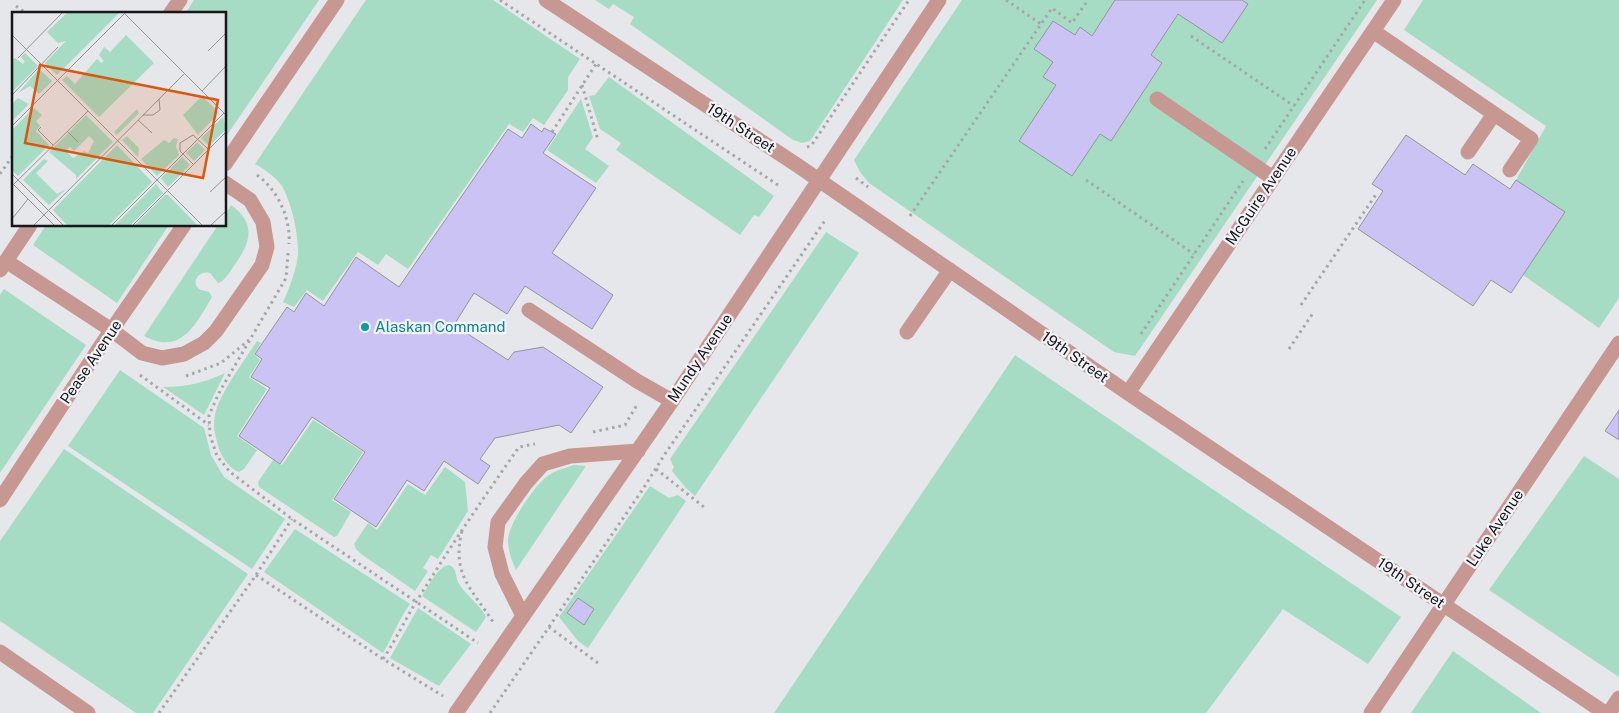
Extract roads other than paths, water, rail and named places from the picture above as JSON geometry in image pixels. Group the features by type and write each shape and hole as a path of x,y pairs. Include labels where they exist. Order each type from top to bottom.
{"street":[{"path":"171,12 180,0"},
{"path":"226,163 337,0"},
{"name":"19th Street","path":"546,0 820,181 1128,393 1605,713"},
{"name":"Mundy Avenue","path":"456,713 672,401 939,0"},
{"name":"McGuire Avenue","path":"1128,393 1394,0"},
{"path":"1372,31 1531,139 1510,170"},
{"path":"1158,99 1273,178"},
{"path":"1468,152 1494,114"},
{"path":"29,226 3,266 113,331 142,353 162,358 184,354 204,343 216,331 262,265 267,247 263,222 250,200 226,184"},
{"name":"Pease Avenue","path":"0,500 183,226"},
{"path":"907,332 950,270"},
{"path":"529,310 648,388 672,401"},
{"name":"Luke Avenue","path":"1371,713 1619,343"},
{"path":"523,616 502,574 495,547 498,522 520,491 544,464 570,456 638,451"},
{"path":"0,652 88,713"},
{"path":"1609,713 1619,698"}],"place":[{"name":"Alaskan Command","path":"365,327"}]}
